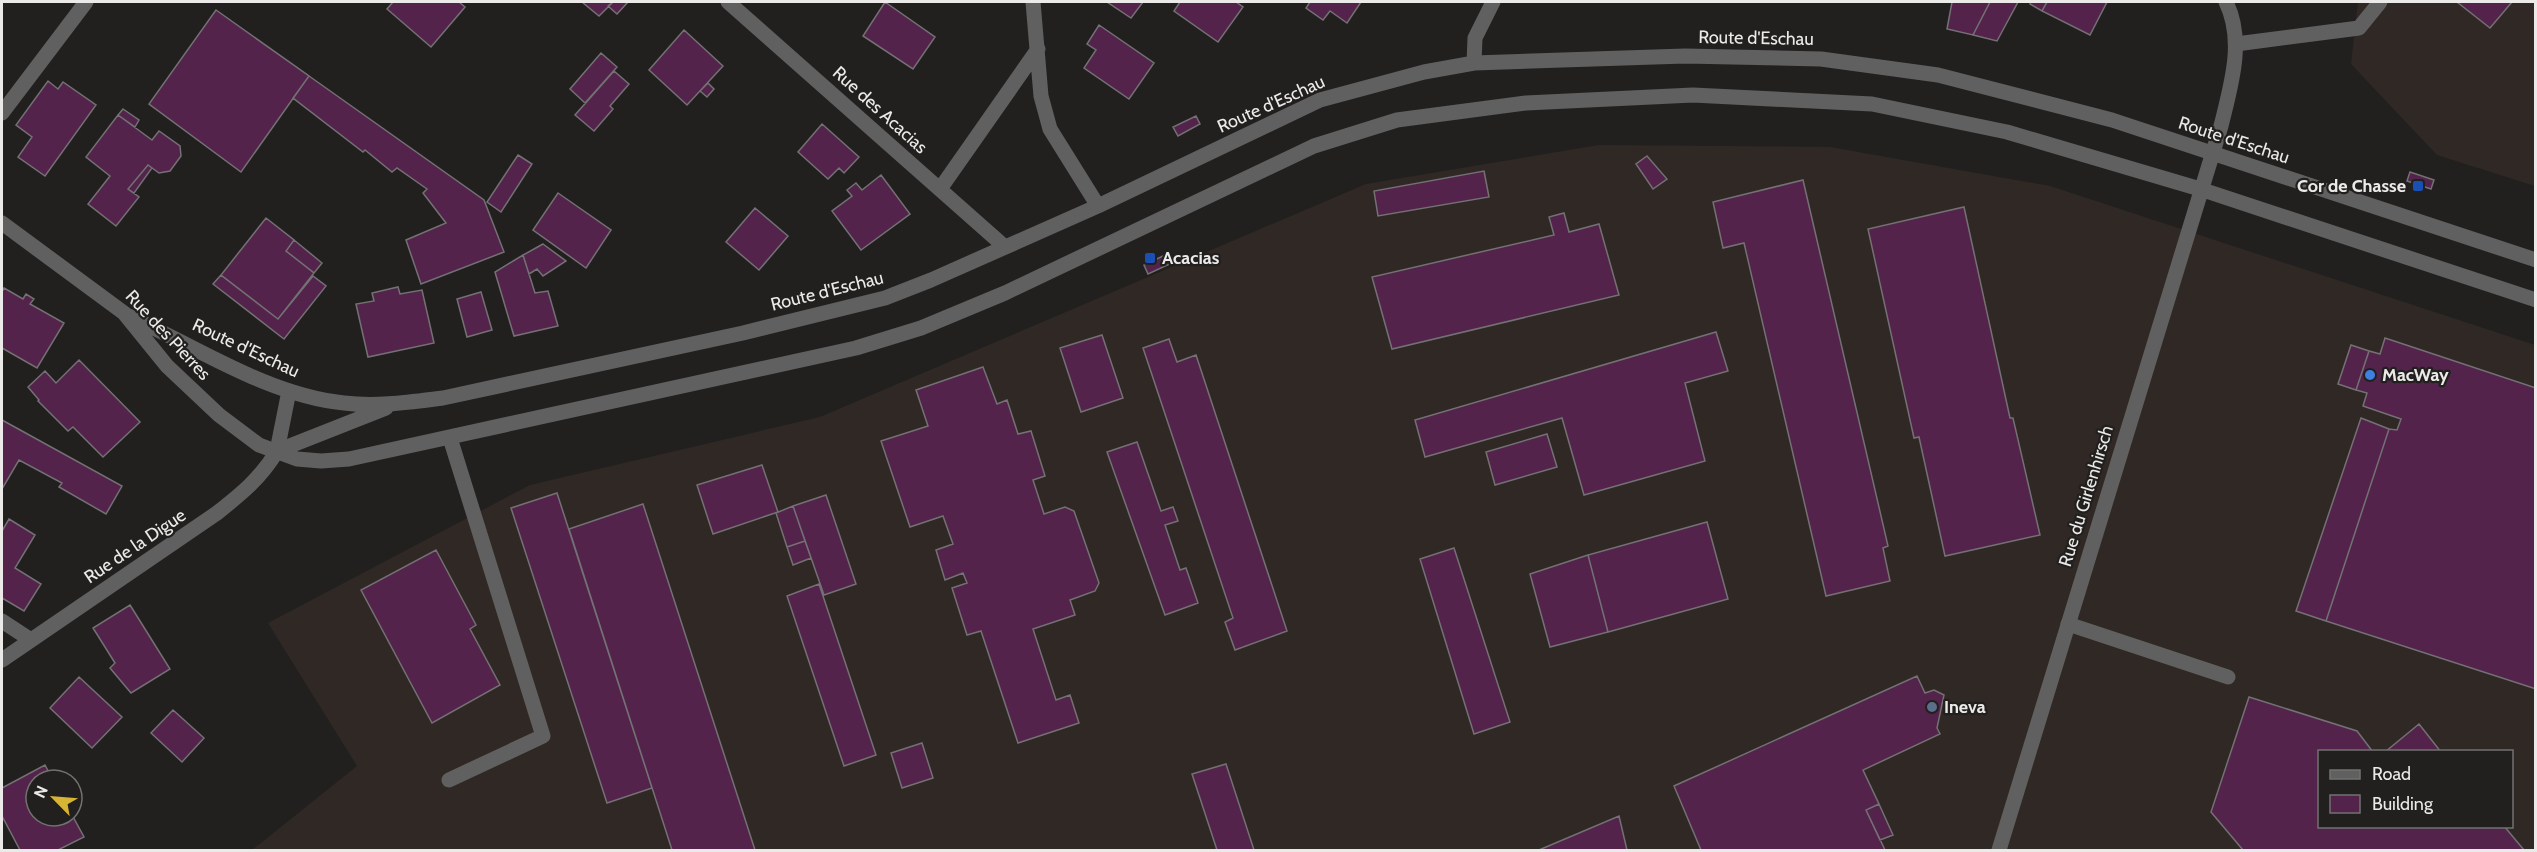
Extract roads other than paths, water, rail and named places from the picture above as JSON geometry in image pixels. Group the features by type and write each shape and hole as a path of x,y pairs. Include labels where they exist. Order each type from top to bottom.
{"street":[{"path":"2,113 86,2"},
{"name":"Rue des Acacias","path":"728,2 1005,247"},
{"path":"1033,2 1041,96 1050,129 1098,206"},
{"path":"1474,63 1475,38 1493,2"},
{"name":"Rue du Girlenhirsch","path":"1999,850 2230,91 2236,29 2226,2"},
{"path":"2236,44 2359,28 2380,2"},
{"path":"940,189 1038,50"},
{"name":"Route d'Eschau","path":"124,313 244,373 290,391 342,403 396,404 485,390 743,333 885,298 1098,206 1320,100 1424,72 1474,63 1685,56 1821,59 1938,75 2112,120 2535,260"},
{"path":"277,451 297,459 321,461 350,459 823,356 921,328 1005,293 1314,146 1397,120 1526,104 1694,95 1872,104 2007,132 2200,189 2535,300"},
{"name":"Rue des Pierres","path":"2,223 124,313 167,366 219,416 259,445 277,451"},
{"path":"277,451 290,391"},
{"path":"277,451 396,404"},
{"path":"449,780 543,736 450,438"},
{"name":"Rue de la Digue","path":"2,660 225,507 249,488 266,469 277,451"},
{"path":"2,621 31,640"},
{"path":"2068,624 2228,677"}],"place":[{"name":"Cor de Chasse","path":"2418,186"},
{"name":"Acacias","path":"1150,258"},
{"name":"MacWay","path":"2370,375"},
{"name":"Ineva","path":"1932,707"}]}
